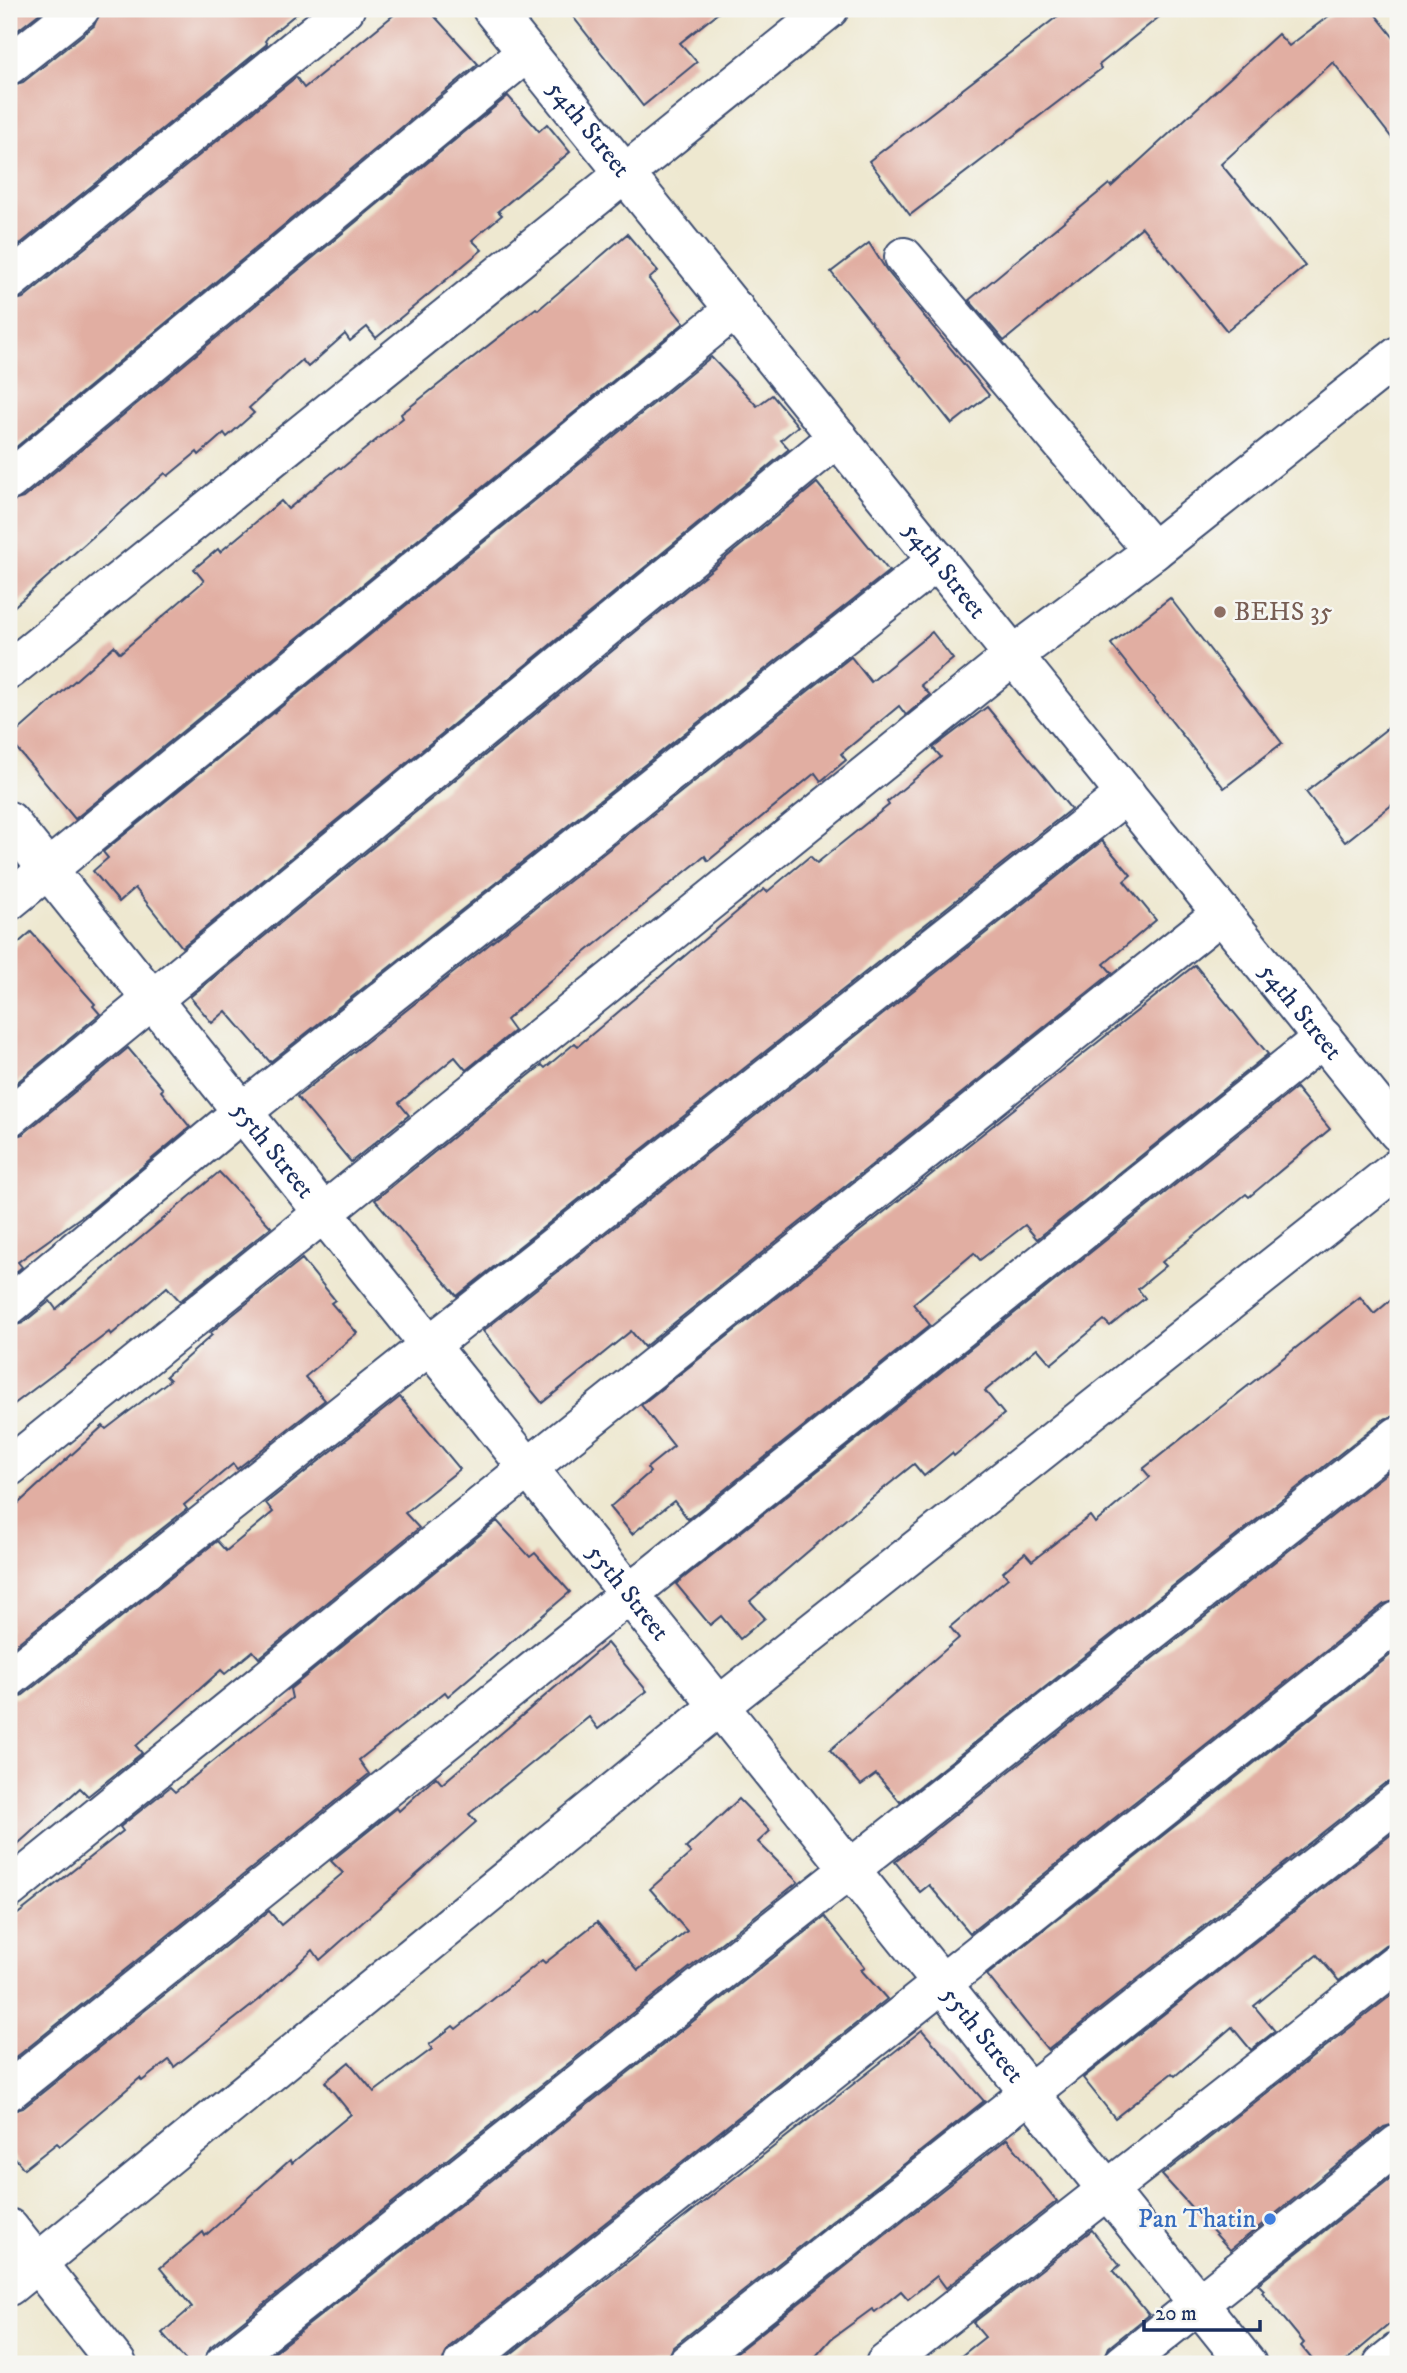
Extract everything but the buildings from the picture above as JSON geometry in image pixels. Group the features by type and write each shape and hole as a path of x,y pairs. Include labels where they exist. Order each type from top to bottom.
{"street":[{"path":"9,65 80,9"},
{"path":"9,281 345,9"},
{"name":"54th Street","path":"492,9 1398,1132"},
{"path":"9,670 829,9"},
{"path":"9,481 527,52"},
{"path":"904,257 1153,551"},
{"path":"9,901 735,309"},
{"path":"9,1466 1014,655 1153,551 1398,356"},
{"path":"9,1117 838,437"},
{"path":"9,1306 242,1112 937,560"},
{"path":"9,1678 1126,794"},
{"name":"55th Street","path":"9,821 1247,2364"},
{"path":"9,1889 528,1468 1222,913"},
{"path":"9,2091 1323,1038"},
{"path":"22,2275 719,1706 1398,1168"},
{"path":"224,2364 1398,1436"},
{"path":"463,2364 942,1986 1398,1620"},
{"path":"687,2364 1398,1801"},
{"path":"884,2364 1398,1962"},
{"path":"1123,2364 1398,2144"},
{"path":"9,2228 22,2275 117,2364"},
{"path":"1383,2364 1398,2352"}],"place":[{"name":"BEHS 35","path":"1220,612"},
{"name":"Pan Thatin","path":"1270,2219"}]}
